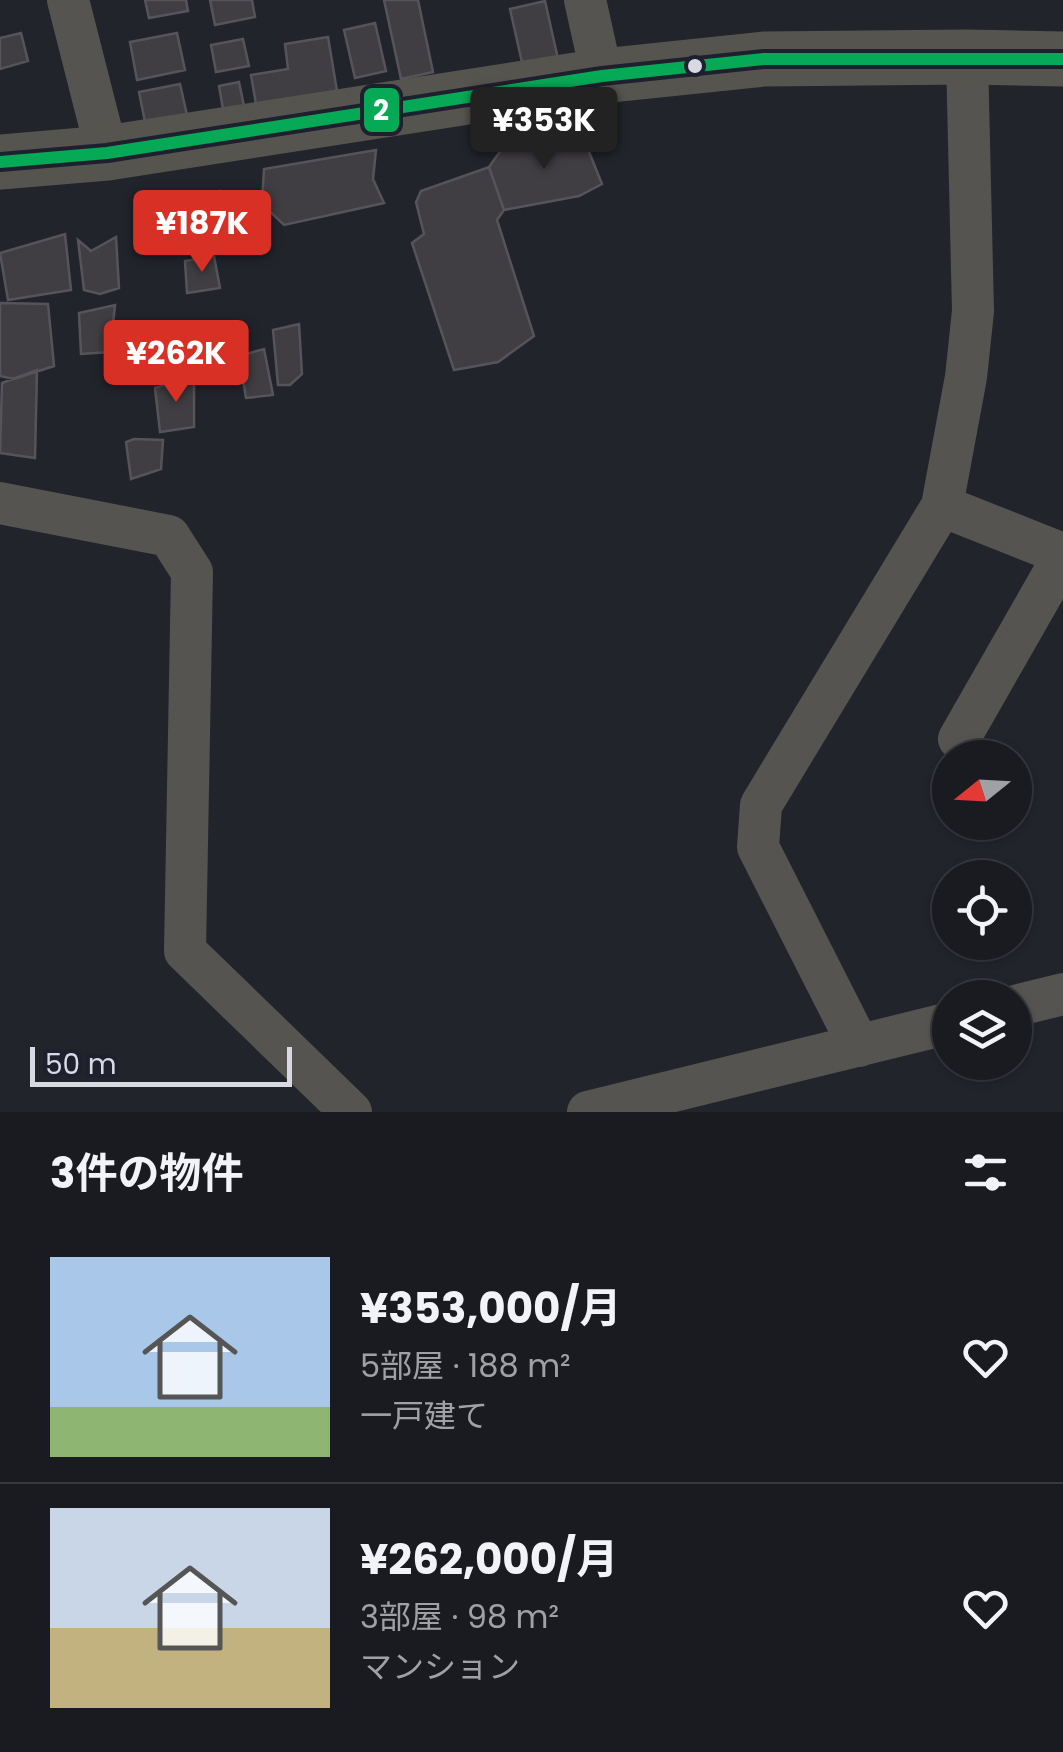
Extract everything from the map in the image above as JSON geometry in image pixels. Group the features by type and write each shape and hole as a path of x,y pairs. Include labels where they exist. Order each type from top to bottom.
{"street":[{"path":"68,0 108,153"},
{"path":"585,0 602,76"},
{"path":"859,1046 758,847 761,805 942,506 966,377 973,311 968,57"},
{"path":"0,162 108,153 602,76 764,59 1063,60"},
{"path":"0,503 168,536 192,572 186,951 351,1112"},
{"path":"942,506 1063,556 959,739"},
{"path":"1032,1002 1063,994"},
{"path":"588,1112 652,1105 932,1028"}],"building":[{"path":"145,0 186,0 188,11 149,18"},
{"path":"210,0 252,0 255,17 215,25"},
{"path":"384,0 418,0 433,72 401,79"},
{"path":"545,1 558,59 523,67 510,9"},
{"path":"375,23 386,71 355,78 344,30"},
{"path":"21,33 28,61 0,69 0,38"},
{"path":"177,33 185,70 137,80 130,42"},
{"path":"328,37 338,97 257,110 251,75 288,69 285,44"},
{"path":"243,39 249,66 216,72 211,45"},
{"path":"239,82 245,111 224,115 219,86"},
{"path":"180,84 189,124 147,132 139,92"},
{"path":"583,137 602,184 579,196 504,210 489,167 504,146"},
{"path":"376,150 373,179 384,203 284,225 262,204 264,169"},
{"path":"489,167 504,210 497,220 534,336 498,362 454,370 412,243 424,234 416,202 421,191"},
{"path":"220,191 227,242 179,251 170,200 187,202"},
{"path":"65,234 71,290 8,300 0,253"},
{"path":"116,237 119,288 100,294 84,290 78,240 91,251"},
{"path":"214,256 220,288 187,293 185,261"},
{"path":"0,303 48,304 54,366 14,379 0,376"},
{"path":"115,305 110,352 81,354 79,313"},
{"path":"299,324 302,374 290,385 278,385 273,330"},
{"path":"264,349 273,395 246,398 239,356"},
{"path":"37,370 35,458 0,453 2,383"},
{"path":"194,376 194,427 160,432 155,388"},
{"path":"163,440 161,469 131,479 126,442"}],"transit line":[{"name":"2","path":"0,162 107,153 602,76 764,59 1063,59"}]}
